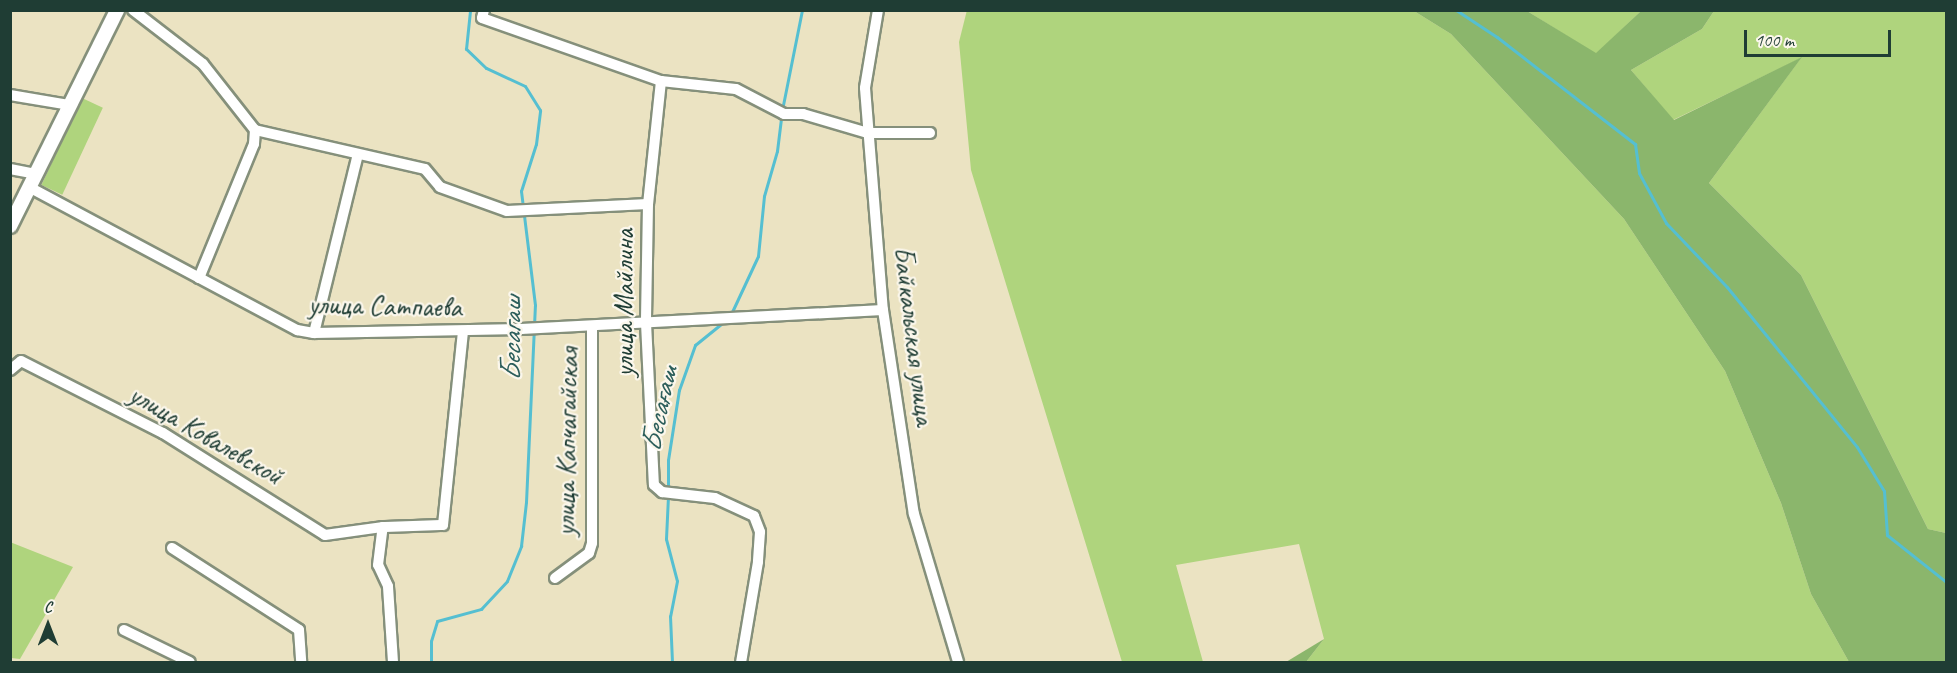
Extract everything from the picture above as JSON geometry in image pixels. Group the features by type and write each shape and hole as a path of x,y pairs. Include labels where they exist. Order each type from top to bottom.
{"main road":[{"path":"10,226 117,10"}],"street":[{"path":"134,10 203,64 255,130 425,170 440,187 507,211 648,204"},
{"name":"Байкальская улица","path":"878,10 865,88 883,310 914,514 958,663"},
{"path":"483,14 661,81 736,89 784,114 803,114 868,133 930,133"},
{"name":"улица Майлина","path":"661,81 648,204 646,323 654,486 662,492 715,498 754,516 760,532 741,663"},
{"path":"10,95 70,105"},
{"path":"199,278 254,144 255,130"},
{"path":"315,333 358,154"},
{"path":"10,169 36,174"},
{"name":"улица Сатпаева","path":"29,188 297,330 315,333 549,328 750,319 883,310"},
{"name":"улица Капчагайская","path":"555,578 590,553 592,543 592,326"},
{"path":"393,663 388,586 378,565 383,527 443,525 463,331"},
{"name":"улица Ковалевской","path":"10,370 21,361 163,433 325,535 383,527"},
{"path":"172,548 299,630 301,663"},
{"path":"124,630 190,663"}],"green space":[{"path":"967,10 1414,11 1451,34 1624,219 1725,371 1781,503 1811,594 1849,662 1306,662 1324,639 1299,544 1176,565 1203,662 1122,662 971,170 959,42"},
{"path":"1414,11 1527,11 1596,53 1641,11 1714,11 1702,29 1631,70 1674,120 1802,57 1709,183 1801,275 1928,529 1946,533 1946,662 1849,662 1811,594 1781,503 1725,371 1624,219 1451,34"},
{"path":"1527,11 1641,11 1596,54"},
{"path":"1714,11 1946,11 1946,533 1928,529 1801,275 1709,183 1801,58 1673,120 1631,70 1702,29"},
{"path":"82,98 103,108 62,195 41,185"},
{"path":"10,542 73,567 20,659 11,658"},
{"path":"1324,639 1306,662 1286,662"}],"waterway":[{"name":"Бесагаш","path":"431,662 431,641 437,621 481,609 507,581 521,546 526,502 535,305 521,191 536,144 540,110 525,86 486,68 466,49 470,10"},
{"name":"Бесағаш","path":"782,110 802,10"},
{"path":"1456,10 1497,37 1635,144 1639,173 1666,223 1727,287 1857,447 1884,491 1887,535 1946,582"},
{"name":"Бесағаш","path":"731,314 758,256 764,196 777,151 781,117"},
{"name":"Бесағаш","path":"668,489 668,460 679,390 695,345 722,323"},
{"name":"Бесағаш","path":"668,496 666,539 677,581 670,616 672,662"}]}
